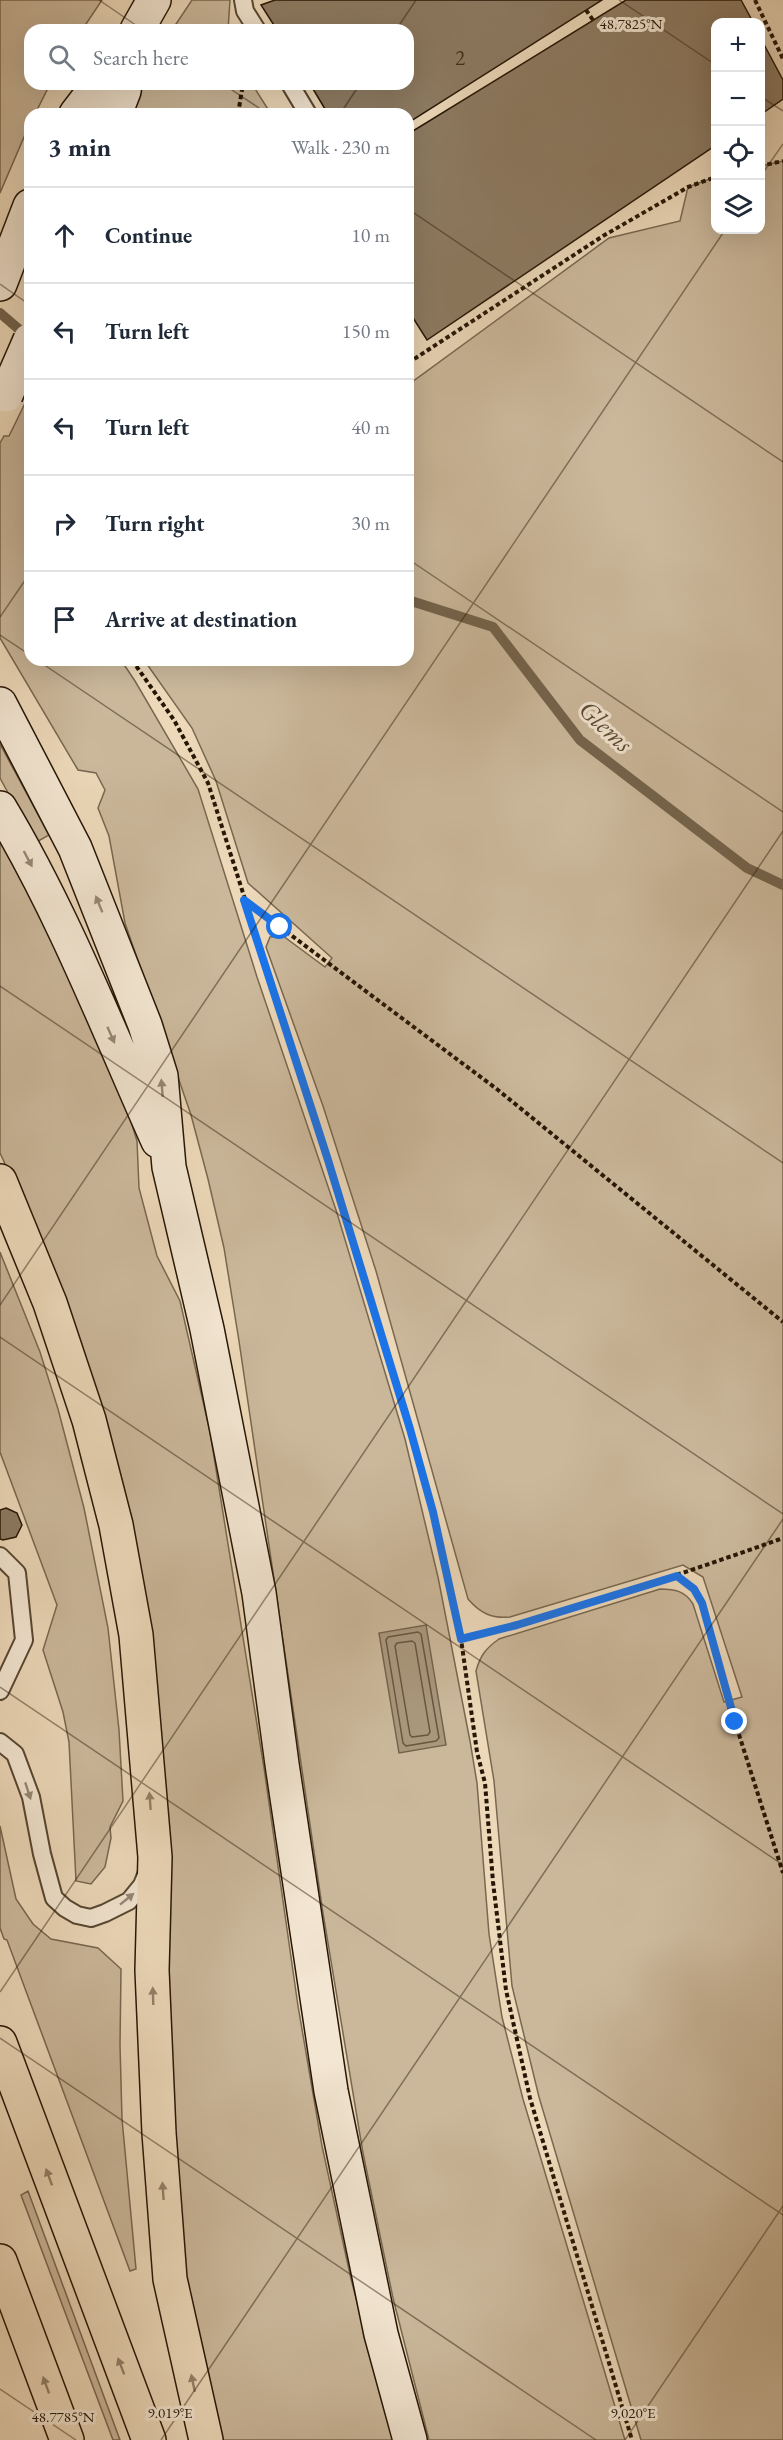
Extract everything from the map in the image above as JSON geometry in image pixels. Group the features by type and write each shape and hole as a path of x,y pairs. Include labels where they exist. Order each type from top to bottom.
{"highway":[{"path":"0,1181 50,1303 89,1420 116,1525 136,1635 155,1857 152,1970 159,2133 170,2279 206,2440"},
{"path":"0,2043 149,2440"},
{"path":"0,2261 67,2440"}],"main road":[{"path":"140,24 154,0"},
{"path":"81,108 94,90"},
{"path":"117,108 123,90"},
{"path":"4,274 24,222"},
{"path":"3,400 24,353"},
{"path":"0,704 75,848 145,1025 161,1076 169,1167 207,1329 259,1593 331,2091 381,2334 410,2440"},
{"path":"0,808 35,872 83,972 169,1167"}],"lane":[{"path":"243,0 245,11 253,24"},
{"path":"294,90 304,108"},
{"path":"0,1556 17,1573 24,1640 0,1691"},
{"path":"0,1742 15,1754 31,1797 42,1854 54,1898 65,1908 77,1916 91,1918 129,1900 142,1885 155,1857"}],"path":[{"path":"755,0 783,59"},
{"path":"586,10 593,20"},
{"path":"239,108 242,90"},
{"path":"765,165 783,161"},
{"path":"414,359 603,236 688,187 711,179"},
{"path":"136,666 174,720 208,783 328,1160 410,1429 433,1512 461,1639 477,1752 485,1783 493,1882 506,1990 530,2098 632,2440"},
{"path":"244,900 498,1090 783,1322"},
{"path":"461,1639 517,1625 677,1576 783,1538"},
{"path":"677,1576 694,1589 702,1603 735,1722 783,1873"}],"shaded area":[{"path":"0,0 102,0 86,24 24,24 24,90 47,90 38,108 24,108 24,137 0,193"},
{"path":"192,0 230,0 228,24 176,24"},
{"path":"138,90 256,90 267,108 128,108"},
{"path":"783,161 783,2440 641,2440 539,2097 512,1986 494,1781 476,1671 484,1653 499,1639 660,1589 679,1592 693,1604 724,1702 742,1697 703,1577 683,1565 510,1617 487,1614 468,1599 376,1271 323,1106 266,947 270,937 283,936 325,967 332,958 248,883 216,781 192,728 148,666 414,666 414,381 609,238 680,221 688,187 711,178 711,234 765,234 765,165"},
{"path":"24,405 24,666 125,666 198,789 257,977 337,1213 405,1439 438,1577 477,1783 489,1934 502,2017 523,2099 625,2440 429,2440 393,2298 363,2153 323,1913 239,1341 224,1248 208,1179 191,1115 125,923 109,836 98,808 105,790 96,773 78,770 0,638 0,443 4,436 9,436"},
{"path":"0,744 49,835 35,843 0,778"},
{"path":"0,830 117,1076 137,1141 139,1188 157,1256 180,1301 210,1432 264,1768 298,2006 322,2146 351,2279 393,2440 215,2440 185,2281 173,2155 163,1780 149,1629 124,1488 81,1342 40,1239 0,1153"},
{"path":"0,1252 40,1352 58,1409 84,1508 108,1628 119,1730 123,1801 110,1827 111,1838 105,1867 91,1884 76,1881 69,1742 63,1712 43,1650 57,1605 0,1452"},
{"path":"0,1826 16,1899 33,1924 51,1939 98,1948 121,1969 122,2119 136,2269 130,2271 7,1940 4,1939 0,1928"},
{"path":"28,2191 120,2440 113,2440 21,2195"}],"water":[{"path":"426,1625 446,1745 399,1753 379,1633"}],"building":[{"path":"275,0 602,0 414,119 414,108 324,108 314,90 414,90 414,24 273,24 261,5"},
{"path":"626,0 741,0 751,18 711,18 711,148 427,340 414,319 414,130"},
{"path":"765,46 783,80 783,99 765,112"},
{"path":"6,1508 17,1513 22,1525 16,1537 3,1540 0,1539 0,1510"}],"waterway":[{"name":"Glems","path":"0,313 24,334"},
{"name":"Glems","path":"414,602 493,627 580,740 747,868 783,885"}],"route":[{"path":"280,927 244,900 328,1160 410,1429 433,1512 461,1639 517,1625 677,1576 694,1589 702,1603 735,1722"}]}
